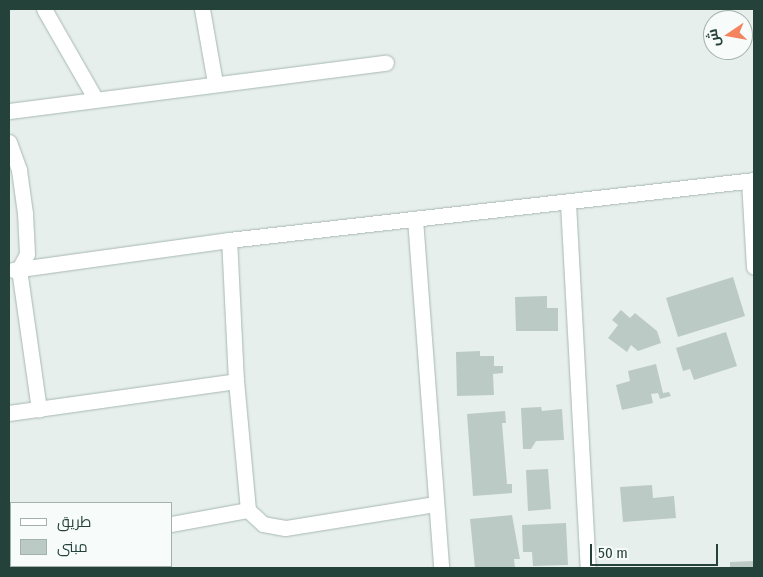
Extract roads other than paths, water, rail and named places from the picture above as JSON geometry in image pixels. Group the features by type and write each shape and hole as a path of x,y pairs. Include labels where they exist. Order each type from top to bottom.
{"street":[{"path":"44,9 95,98"},
{"path":"202,9 215,83"},
{"path":"9,111 95,98 386,63"},
{"path":"9,142 19,170 28,238 27,254 14,270 39,410"},
{"path":"14,270 229,240 752,181 754,267"},
{"path":"568,203 588,568"},
{"path":"415,219 441,568"},
{"path":"229,240 236,381 248,510 263,524 285,528 435,504"},
{"path":"9,413 236,381"},
{"path":"172,524 248,510"}]}
